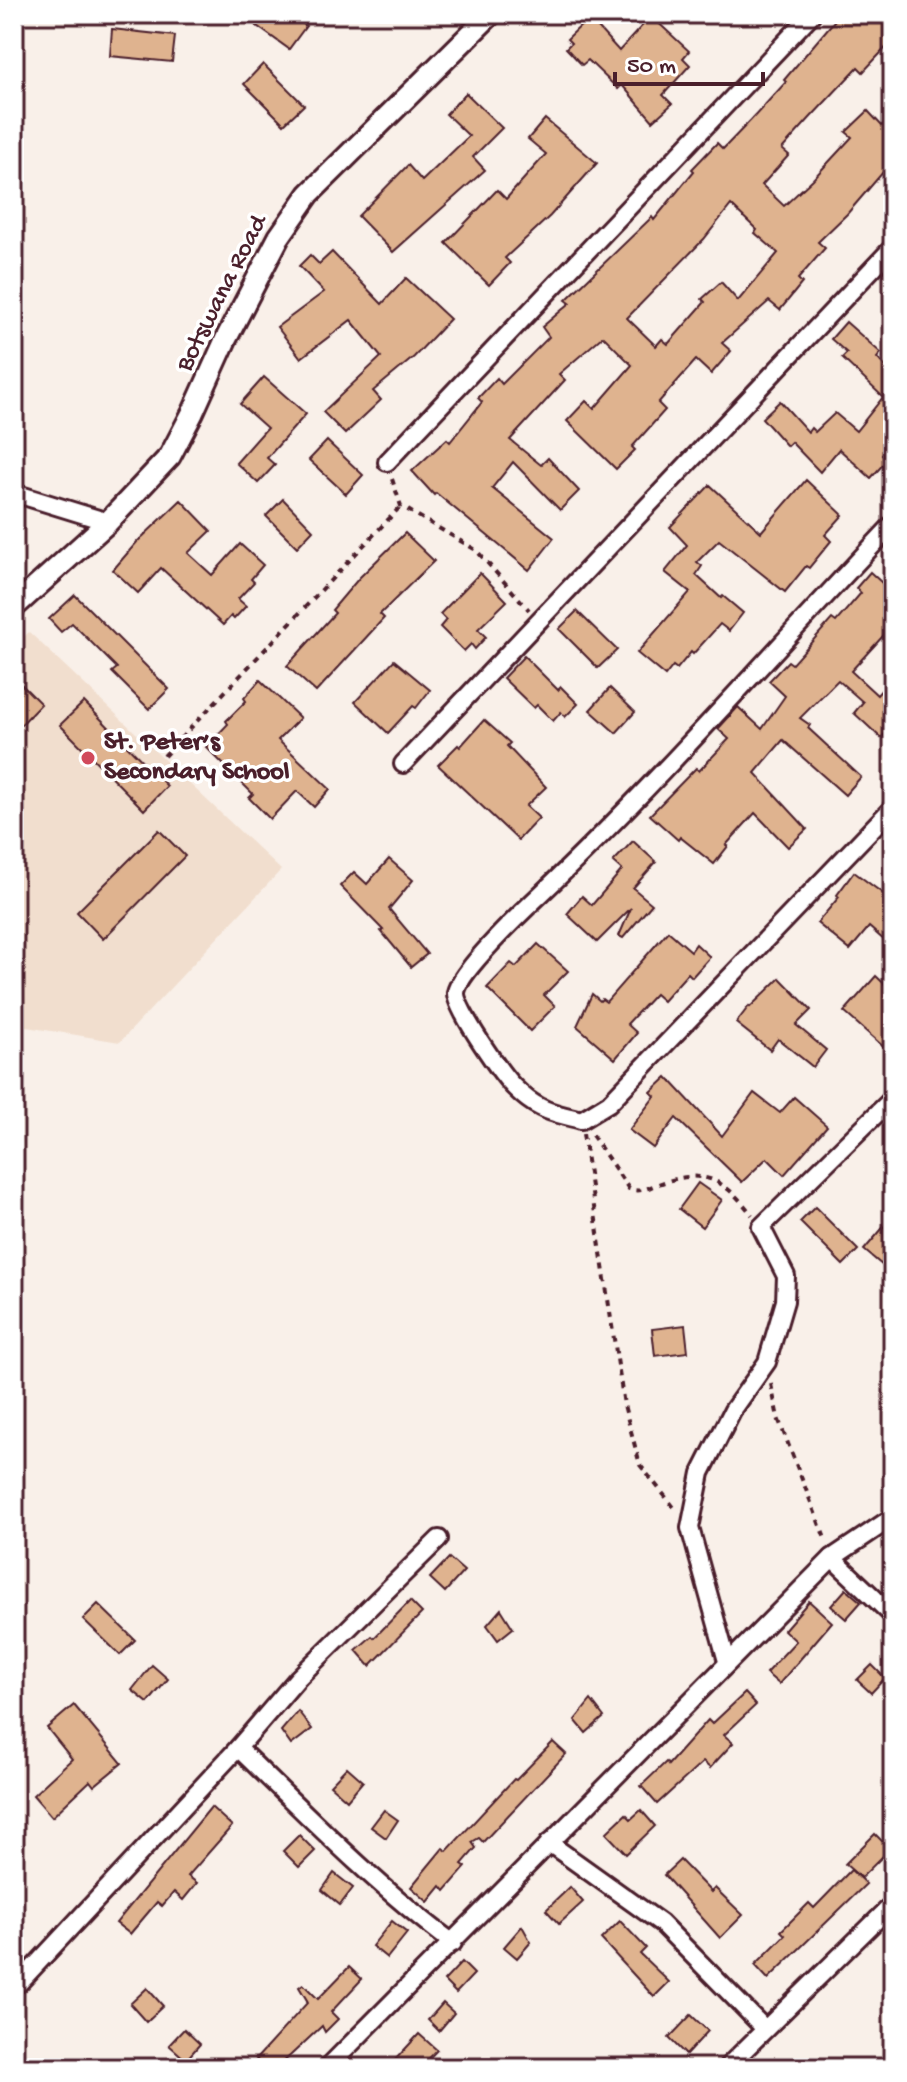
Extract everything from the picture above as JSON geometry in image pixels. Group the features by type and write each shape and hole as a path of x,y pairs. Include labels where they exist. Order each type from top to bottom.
{"street":[{"name":"Botswana Road","path":"14,607 108,522 170,456 279,237 309,194 491,14"},
{"path":"387,462 812,14"},
{"path":"403,764 893,247"},
{"path":"14,493 108,522"},
{"path":"893,524 605,834 527,908 458,981 455,995 462,1011 514,1088 542,1109 581,1120 609,1103 893,807"},
{"path":"727,1661 690,1528 701,1473 733,1410 767,1362 785,1301 786,1276 761,1227 893,1098"},
{"path":"327,2068 832,1558 893,1517"},
{"path":"19,1983 238,1748 298,1678 439,1539"},
{"path":"832,1558 893,1616"},
{"path":"238,1748 361,1867 453,1943"},
{"path":"549,1843 661,1923 765,2029"},
{"path":"726,2068 893,1904"}],"path":[{"path":"387,462 401,506 476,550 538,621"},
{"path":"164,756 401,506"},
{"path":"581,1120 629,1189 638,1192 691,1176 715,1178 744,1203 761,1227"},
{"path":"581,1120 628,1420 640,1465 690,1528"},
{"path":"767,1362 778,1418 832,1558"}],"shaded area":[{"name":"St. Peter’s Secondary School","path":"29,632 281,870 120,1042 14,1025 14,646"}],"building":[{"path":"240,14 289,14 306,26 289,49"},
{"path":"840,14 893,14 893,40 863,72 858,67 782,149 789,155 762,185 784,206 852,137 846,132 868,111 882,126 893,114 893,180 884,171 818,242 825,248 798,279 802,283 780,310 769,301 722,343 731,351 711,374 696,360 658,403 665,410 632,447 635,450 616,469 567,421 586,401 594,409 632,365 603,336 559,374 565,380 510,440 541,465 548,458 579,491 560,510 513,462 492,488 554,538 529,570 436,493 434,495 412,471 447,439 450,442 482,402 478,398 497,378 502,384 549,337 542,327 570,303 566,300 652,217 654,220 694,171 692,169 717,143 723,149 786,82 784,80","holes":["731,205 757,230 755,233 778,253 738,301 721,282 702,299 705,302 668,344 662,339 656,346 627,318 704,239"]},
{"path":"651,16 689,51 683,58 690,65 663,95 672,104 653,121 622,85 618,89 588,60 582,65 566,48 571,43 567,39 589,18 619,51"},
{"path":"112,29 175,36 172,62 110,56"},
{"path":"263,64 304,105 284,124 244,84"},
{"path":"466,93 502,128 473,157 485,170 393,252 358,216 408,165 422,181 469,136 446,114"},
{"path":"545,119 597,163 550,216 505,258 510,263 489,285 446,243 497,190 506,199 546,154 528,139"},
{"path":"332,252 382,304 406,278 450,319 414,357 373,391 381,400 345,434 323,412 381,357 351,320 301,358 277,327 324,292 299,266 310,255 319,264"},
{"path":"846,322 881,353 877,358 893,375 893,441 882,455 887,460 871,478 839,449 820,472 791,442 787,446 762,418 780,401 808,432 811,428 815,432 835,413 856,431 883,397 842,358 847,353 831,339"},
{"path":"264,377 306,414 267,458 275,465 258,483 236,463 267,428 240,404"},
{"path":"327,441 363,475 346,494 309,460"},
{"path":"806,480 843,515 825,535 831,541 809,568 806,566 785,592 719,540 697,562 702,566 696,575 743,613 729,631 720,624 693,654 691,652 677,669 673,666 665,676 637,653 690,592 665,572 687,545 670,527 710,485 761,532"},
{"path":"283,499 313,530 297,547 266,516"},
{"path":"181,500 211,531 188,553 212,575 240,544 263,565 251,579 254,582 238,599 246,606 223,625 161,568 138,593 113,570"},
{"path":"405,533 434,561 380,614 384,618 316,692 287,666 335,613 332,610 359,578"},
{"path":"870,572 893,593 893,643 884,635 851,671 877,695 893,677 893,725 881,738 854,713 863,702 838,680 800,718 861,777 845,795 783,740 755,773 807,829 788,847 755,813 726,845 714,864 680,837 678,840 650,815 729,739 718,729 738,707 762,729 785,696 769,681 788,661 792,664 832,619 836,622 861,593 856,588"},
{"path":"480,573 507,601 478,629 486,637 475,649 471,644 464,651 440,627 446,620 440,614"},
{"path":"75,595 169,689 149,709 112,672 117,668 72,623 61,632 49,619"},
{"path":"577,611 617,650 598,668 559,629"},
{"path":"524,656 558,690 561,687 578,704 565,717 561,712 553,721 537,705 534,708 503,678"},
{"path":"394,660 430,690 416,708 413,706 388,733 355,702"},
{"path":"14,677 41,704 14,732"},
{"path":"260,680 300,718 278,740 330,789 314,807 297,791 270,819 249,798 253,794 206,747 228,724 226,721 246,701 244,698"},
{"path":"610,688 635,712 616,733 590,710"},
{"path":"84,702 167,786 144,810 60,725"},
{"path":"484,720 510,743 507,746 546,787 526,806 539,818 518,840 438,765 458,745 460,747"},
{"path":"159,830 185,856 103,939 77,912"},
{"path":"633,841 656,862 633,888 652,904 623,938 619,936 631,908 597,942 567,914 582,896 592,905 622,870 613,862"},
{"path":"389,859 413,880 389,909 427,954 411,967 383,930 340,886 354,872 367,884"},
{"path":"854,872 893,901 893,948 869,927 850,950 817,923 839,897 837,895"},
{"path":"668,931 691,951 696,944 710,957 692,977 688,973 663,1001 655,994 627,1024 637,1033 615,1059 577,1026 592,994 606,1002"},
{"path":"538,944 568,971 544,995 555,1006 530,1031 487,988 511,963 516,967"},
{"path":"876,976 893,992 893,1039 885,1048 844,1012"},
{"path":"780,978 811,1010 796,1025 826,1050 813,1067 778,1039 770,1050 736,1023 749,1006"},
{"path":"667,1077 722,1136 754,1093 780,1113 794,1097 827,1126 784,1175 767,1158 742,1182 676,1118 653,1148 629,1130 655,1096 651,1092"},
{"path":"698,1183 722,1200 702,1227 679,1209"},
{"path":"815,1207 858,1250 843,1265 800,1222"},
{"path":"893,1216 893,1253 882,1265 864,1250"},
{"path":"685,1325 688,1352 655,1356 652,1329"},
{"path":"449,1558 464,1571 445,1592 430,1578"},
{"path":"846,1589 861,1602 846,1619 831,1606"},
{"path":"410,1601 422,1613 370,1666 356,1650 372,1636 374,1638"},
{"path":"809,1601 832,1622 779,1684 766,1673 796,1641 784,1630"},
{"path":"98,1604 135,1640 120,1655 83,1619"},
{"path":"501,1609 513,1628 498,1640 487,1625"},
{"path":"152,1665 168,1679 148,1703 132,1690"},
{"path":"872,1665 885,1678 871,1693 857,1680"},
{"path":"745,1693 756,1705 724,1735 733,1743 710,1768 703,1762 657,1804 641,1786 666,1762 668,1765 708,1720 712,1724"},
{"path":"591,1700 604,1717 586,1733 575,1720"},
{"path":"74,1705 122,1763 94,1786 90,1781 52,1817 33,1795 72,1759 47,1728"},
{"path":"298,1711 312,1729 291,1745 281,1731"},
{"path":"553,1742 566,1754 483,1842 479,1838 472,1842 476,1848 462,1864 466,1867 445,1891 441,1886 428,1902 411,1887 443,1848 447,1851"},
{"path":"347,1767 363,1781 347,1800 330,1785"},
{"path":"211,1807 232,1826 188,1876 197,1883 183,1900 174,1892 162,1906 157,1902 130,1934 116,1923"},
{"path":"384,1810 398,1820 386,1838 371,1827"},
{"path":"641,1810 655,1826 626,1854 606,1833 626,1814 631,1819"},
{"path":"875,1834 890,1849 861,1878 845,1864"},
{"path":"299,1835 315,1851 299,1867 283,1851"},
{"path":"680,1860 711,1892 715,1888 743,1915 720,1938 664,1875"},
{"path":"851,1870 866,1884 768,1979 755,1965 785,1935 781,1931 809,1903 814,1908"},
{"path":"334,1873 353,1888 340,1905 322,1890"},
{"path":"570,1887 583,1902 559,1924 546,1910"},
{"path":"392,1921 407,1933 387,1958 372,1946"},
{"path":"620,1921 646,1948 640,1954 669,1982 654,1997 601,1939"},
{"path":"522,1926 531,1942 517,1958 504,1947"},
{"path":"462,1962 474,1974 456,1993 444,1981"},
{"path":"349,1967 362,1979 331,2012 338,2019 325,2032 322,2026 277,2068 266,2068 256,2059 308,2002 299,1987 303,1984 318,1999"},
{"path":"147,1988 163,2006 146,2022 130,2004"},
{"path":"443,2003 454,2013 439,2031 428,2020"},
{"path":"691,2015 708,2031 686,2055 669,2038"},
{"path":"184,2029 200,2044 186,2060 169,2045"},
{"path":"419,2034 437,2050 420,2068 404,2068 395,2060"}],"place":[{"name":"St. Peter’s Secondary School","path":"88,758"}]}
